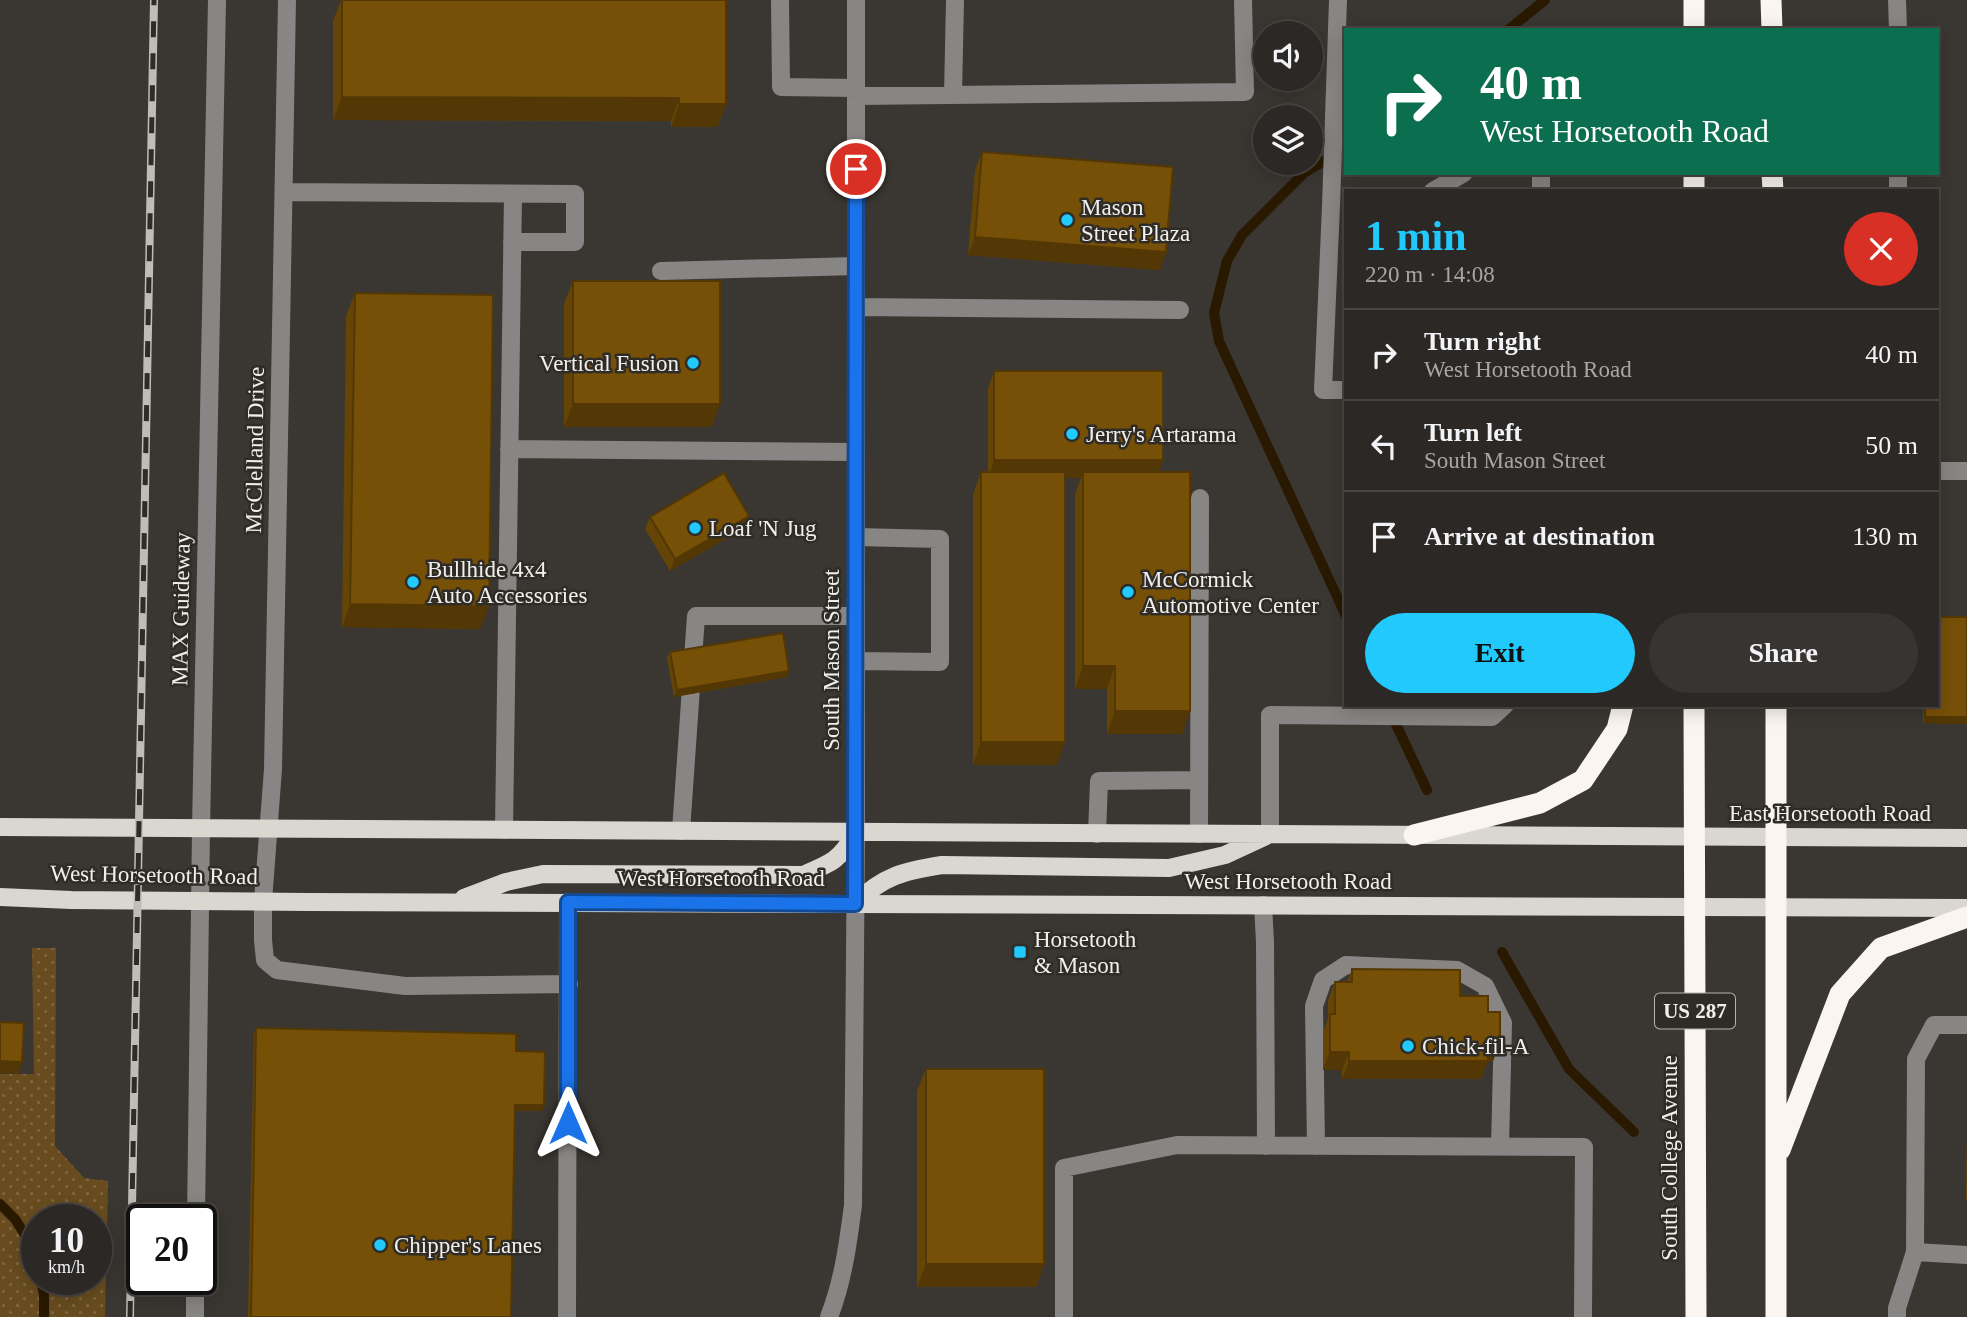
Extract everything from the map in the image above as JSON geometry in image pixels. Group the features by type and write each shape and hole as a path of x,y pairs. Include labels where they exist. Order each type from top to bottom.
{"highway":[{"path":"1694,0 1694,28"},
{"path":"1772,0 1772,28"},
{"path":"1414,835 1540,803 1583,780 1617,729 1622,707"},
{"name":"South College Avenue","path":"1694,707 1696,1317"},
{"path":"1776,707 1776,1317"},
{"path":"1776,1162 1840,994 1881,948 1967,918"}],"main road":[{"name":"West Horsetooth Road","path":"0,827 1693,836"},
{"path":"456,902 506,882 542,874 803,875 830,864 846,848 856,832"},
{"path":"855,904 870,890 905,871 942,865 1170,868 1225,855 1270,834"},
{"name":"East Horsetooth Road","path":"1693,836 1967,838"},
{"name":"West Horsetooth Road","path":"0,897 200,901 1694,906"},
{"path":"1694,906 1967,908"}],"street":[{"name":"MAX Guideway","path":"196,1204 217,0"},
{"name":"McClelland Drive","path":"287,0 273,778 263,901 265,960 277,970 405,986 569,984"},
{"path":"780,0 780,87 953,95 1245,92 1243,0"},
{"name":"South Mason Street","path":"829,1317 847,1253 852,1205 856,832 856,0"},
{"path":"953,95 954,0"},
{"path":"1338,0 1323,390 1344,390"},
{"path":"1898,0 1898,28"},
{"path":"1436,189 1461,175"},
{"path":"284,192 575,194 575,242 512,242"},
{"path":"503,831 513,194"},
{"path":"1329,250 1344,242"},
{"path":"661,271 856,266"},
{"path":"856,307 1180,310"},
{"path":"509,449 856,452"},
{"path":"1939,471 1967,471"},
{"path":"1199,834 1200,498"},
{"path":"856,537 940,539 940,662 856,661"},
{"path":"681,831 696,616 856,616"},
{"path":"1270,834 1270,715 1492,717 1503,707"},
{"path":"1097,834 1099,781 1198,780"},
{"path":"567,1317 568,902"},
{"path":"1263,905 1265,1146"},
{"path":"1316,1146 1314,1006 1323,979 1346,965 1457,970 1485,986 1503,1023 1500,1146"},
{"path":"1897,1317 1897,1308 1915,1252 1916,1059 1934,1025 1967,1025"},
{"path":"1064,1317 1064,1168 1177,1145 1584,1147 1583,1317"},
{"path":"1915,1252 1967,1255"},
{"path":"195,1295 195,1317"}],"shaded area":[{"path":"32,948 56,948 55,1146 84,1178 108,1181 107,1204 21,1204 21,1295 105,1295 105,1317 0,1317 0,1074 34,1074"}],"building":[{"path":"342,0 726,0 726,104 679,104 679,98 342,97"},
{"name":"Mason Street Plaza","path":"982,152 1173,167 1166,252 975,237"},
{"path":"573,281 720,281 720,404 573,404"},
{"path":"355,293 493,295 489,606 350,604"},
{"name":"Jerry's Artarama","path":"994,371 1163,371 1163,460 994,460"},
{"path":"981,472 1065,472 1065,742 981,742"},
{"name":"McCormick Automotive Center","path":"1083,472 1190,472 1190,711 1115,711 1115,666 1083,666"},
{"name":"Loaf 'N Jug","path":"724,473 749,516 675,559 650,517"},
{"path":"1939,617 1967,617 1967,717 1925,717 1925,707 1939,707"},
{"path":"783,633 789,671 677,690 670,652"},
{"name":"Chick-fil-A","path":"1352,969 1460,970 1460,996 1488,996 1488,1012 1500,1012 1500,1043 1488,1043 1488,1061 1349,1061 1349,1052 1330,1052 1330,1014 1335,1014 1335,982 1352,982"},
{"path":"0,1022 24,1023 22,1062 0,1061"},
{"name":"Chipper's Lanes","path":"256,1028 516,1034 516,1051 545,1052 544,1105 515,1105 511,1317 251,1317"},
{"path":"926,1069 1044,1069 1044,1264 926,1264"}],"waterway":[{"path":"1510,28 1545,0"},
{"path":"1344,149 1304,173 1242,235 1227,261 1214,313 1219,341 1344,612"},
{"path":"1388,707 1427,790"},
{"path":"1502,952 1569,1069 1634,1132"},
{"path":"0,1204 21,1228"},
{"path":"44,1295 44,1317"}],"railway":[{"path":"130,1317 154,0"}],"place":[{"name":"Mason Street Plaza","path":"1067,220"},
{"name":"Vertical Fusion","path":"693,363"},
{"name":"Jerry's Artarama","path":"1072,434"},
{"name":"Loaf 'N Jug","path":"695,528"},
{"name":"Bullhide 4x4 Auto Accessories","path":"413,582"},
{"name":"McCormick Automotive Center","path":"1128,592"},
{"name":"Horsetooth & Mason","path":"1020,952"},
{"name":"Chick-fil-A","path":"1408,1046"},
{"name":"Chipper's Lanes","path":"380,1245"}],"route":[{"path":"568,1123 568,902 855,904 856,169"}]}
